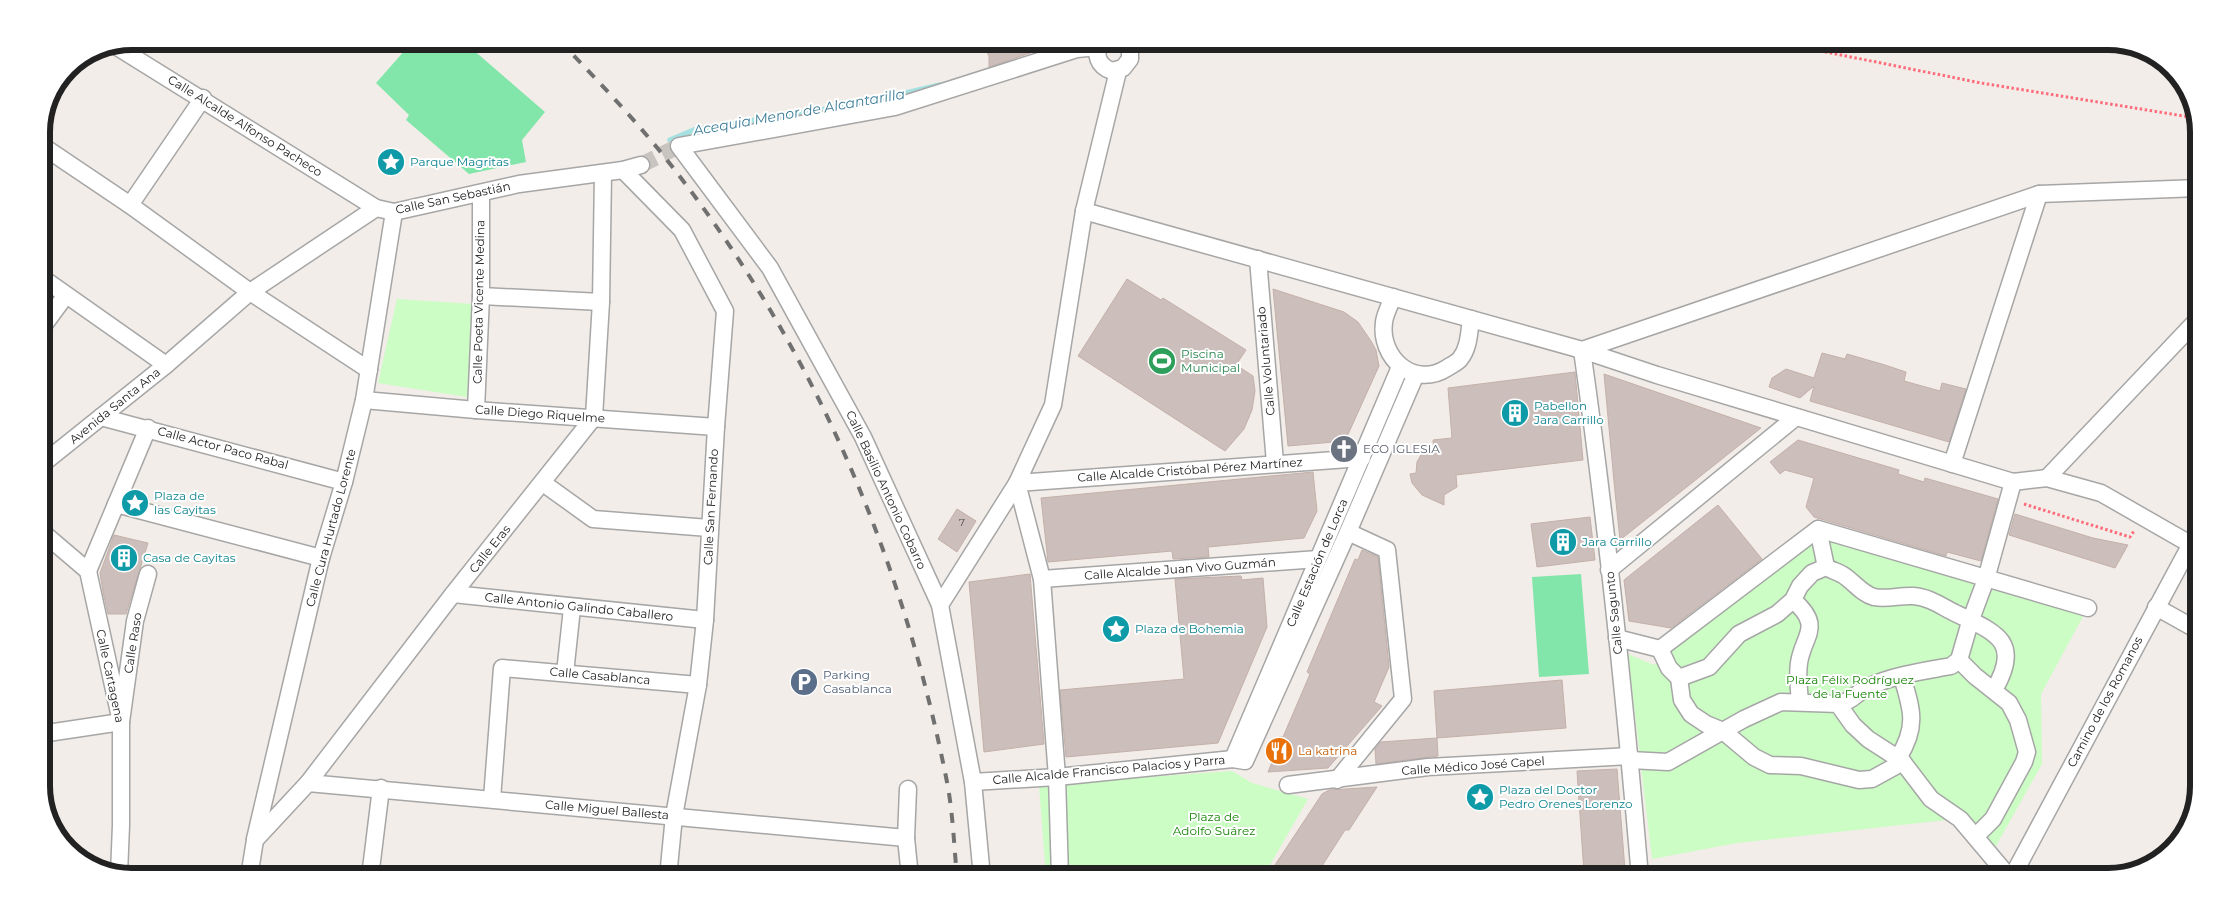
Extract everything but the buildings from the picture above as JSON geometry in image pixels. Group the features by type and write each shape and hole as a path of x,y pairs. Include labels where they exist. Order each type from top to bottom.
{"street":[{"name":"Calle Basilio Antonio Cobarro","path":"981,868 973,782 940,605 864,437 770,268 679,146 895,107 1074,50"},
{"path":"1098,50 1097,53 1101,65 1112,71 1128,64 1130,50"},
{"name":"Calle Alcalde Alfonso Pacheco","path":"124,51 203,98 376,208"},
{"path":"940,605 1017,483 1053,405 1084,211 1118,70"},
{"path":"130,205 203,98"},
{"path":"50,151 130,205 250,292 369,370"},
{"name":"Calle San Sebastián","path":"376,208 394,212 519,184 623,170 641,165"},
{"name":"Calle San Fernando","path":"623,170 682,230 725,311 709,528 705,620 698,685 674,816 669,868"},
{"path":"594,417 601,302 603,173"},
{"path":"1582,350 2039,194 2190,188"},
{"name":"Calle Poeta Vicente Medina","path":"476,410 481,296 481,193"},
{"path":"1952,464 2039,194"},
{"path":"50,283 166,365 250,292 376,208"},
{"path":"1084,211 1582,350 1657,375 2013,482 2047,478 2101,493 2190,544"},
{"name":"Calle Cura Hurtado Lorente","path":"255,840 321,558 344,482 364,400 394,212"},
{"name":"Calle Voluntariado","path":"1258,259 1274,463"},
{"path":"50,318 66,295"},
{"path":"481,296 601,302"},
{"path":"1393,297 1384,322 1386,348 1400,367 1416,374 1438,374 1459,360 1468,343 1471,319"},
{"path":"2047,478 2190,327"},
{"name":"Calle Sagunto","path":"1582,350 1600,474 1630,758 1639,868"},
{"name":"Avenida Santa Ana","path":"50,458 166,365"},
{"name":"Calle Estación de Lorca","path":"1239,760 1318,559 1400,367"},
{"name":"Calle Estación de Lorca","path":"1239,760 1348,532 1416,374"},
{"name":"Calle Diego Riquelme","path":"364,400 716,427"},
{"name":"Calle Actor Paco Rabal","path":"101,417 148,428 344,482"},
{"name":"Calle Eras","path":"255,840 308,783 453,594 594,417"},
{"path":"1609,570 1796,417"},
{"path":"50,538 88,571 148,428"},
{"name":"Calle Alcalde Cristóbal Pérez Martínez","path":"1017,483 1362,458"},
{"path":"544,482 593,519 709,528"},
{"path":"2003,868 1960,819 1931,799 1901,760 1868,739 1853,724 1838,704 1848,702 1866,688 1902,676 1951,666 1959,660 1986,579 2013,482"},
{"path":"1017,483 1042,579 1057,777 1060,868"},
{"path":"116,504 321,558"},
{"path":"1818,529 2088,608"},
{"path":"1818,529 1826,567"},
{"path":"1660,649 1818,529"},
{"path":"1337,780 1403,699 1387,550 1348,532"},
{"name":"Camino de los Romanos","path":"2015,868 2190,544"},
{"name":"Calle Alcalde Juan Vivo Guzmán","path":"1042,579 1318,559"},
{"path":"1679,678 1709,667 1740,634 1777,614 1793,600 1800,586 1812,573 1826,567 1843,575 1862,590 1875,597 1913,596 1934,601 1990,630 2005,647 2005,670 1994,690"},
{"name":"Calle Cartagena","path":"88,571 121,722 122,816 119,867"},
{"name":"Calle Raso","path":"121,722 135,620 148,574"},
{"name":"Calle Antonio Galindo Caballero","path":"453,594 572,608 705,620"},
{"path":"1793,600 1806,615 1809,625 1808,640 1799,662 1800,702"},
{"path":"2156,607 2190,626"},
{"path":"565,673 572,608"},
{"path":"1617,638 1660,649 1670,668 1679,678 1682,700 1691,714 1706,724 1723,731 1754,757 1770,765 1801,766 1859,780 1872,779 1901,760 1912,725 1910,704 1902,676"},
{"path":"1959,660 1974,676 2009,703 2027,752 2024,762 1993,819 1976,836"},
{"name":"Calle Casablanca","path":"492,799 502,668 698,685"},
{"name":"Calle Médico José Capel","path":"1288,784 1337,780 1428,767 1630,758 1668,762 1744,718 1781,702 1838,704"},
{"path":"50,733 121,722"},
{"name":"Calle Alcalde Francisco Palacios y Parra","path":"973,782 1057,777 1239,760"},
{"name":"Calle Miguel Ballesta","path":"308,783 381,788 906,838"},
{"path":"371,868 381,788"},
{"path":"908,789 906,838 909,868"},
{"path":"251,868 255,840"}],"path":[{"path":"1816,50 1981,83 2188,117"}],"green space":[{"path":"405,50 473,50 545,112 522,140 526,162 469,174 406,120 409,115 376,83"},
{"path":"397,299 473,304 467,397 378,383"},
{"name":"Plaza Félix Rodríguez de la Fuente","path":"1818,529 2086,611 2041,694 2042,764 1988,860 1956,819 1737,843 1652,859 1628,654 1654,665"},
{"path":"1581,574 1589,674 1539,677 1532,577"},
{"name":"Plaza de Adolfo Suárez","path":"1232,771 1252,783 1308,799 1268,868 1045,868 1039,785"}],"waterway":[{"name":"Acequia Menor de Alcantarilla","path":"670,140 694,130 864,103 940,85"}],"tunnel":[{"path":"641,165 679,146"}],"railway":[{"path":"568,50 659,150 713,221 761,294 804,370 842,448 875,529 904,611 928,696 949,794 956,868"}],"place":[{"name":"Parque Magritas","path":"391,162"},
{"name":"Piscina Municipal","path":"1162,361"},
{"name":"Pabellon Jara Carrillo","path":"1515,413"},
{"name":"ECO IGLESIA","path":"1344,449"},
{"name":"Plaza de las Cayitas","path":"135,503"},
{"name":"Jara Carrillo","path":"1563,542"},
{"name":"Casa de Cayitas","path":"124,558"},
{"name":"Plaza de Bohemia","path":"1116,629"},
{"name":"Parking Casablanca","path":"804,682"},
{"name":"La katrina","path":"1279,751"},
{"name":"Plaza del Doctor Pedro Orenes Lorenzo","path":"1480,797"}]}
